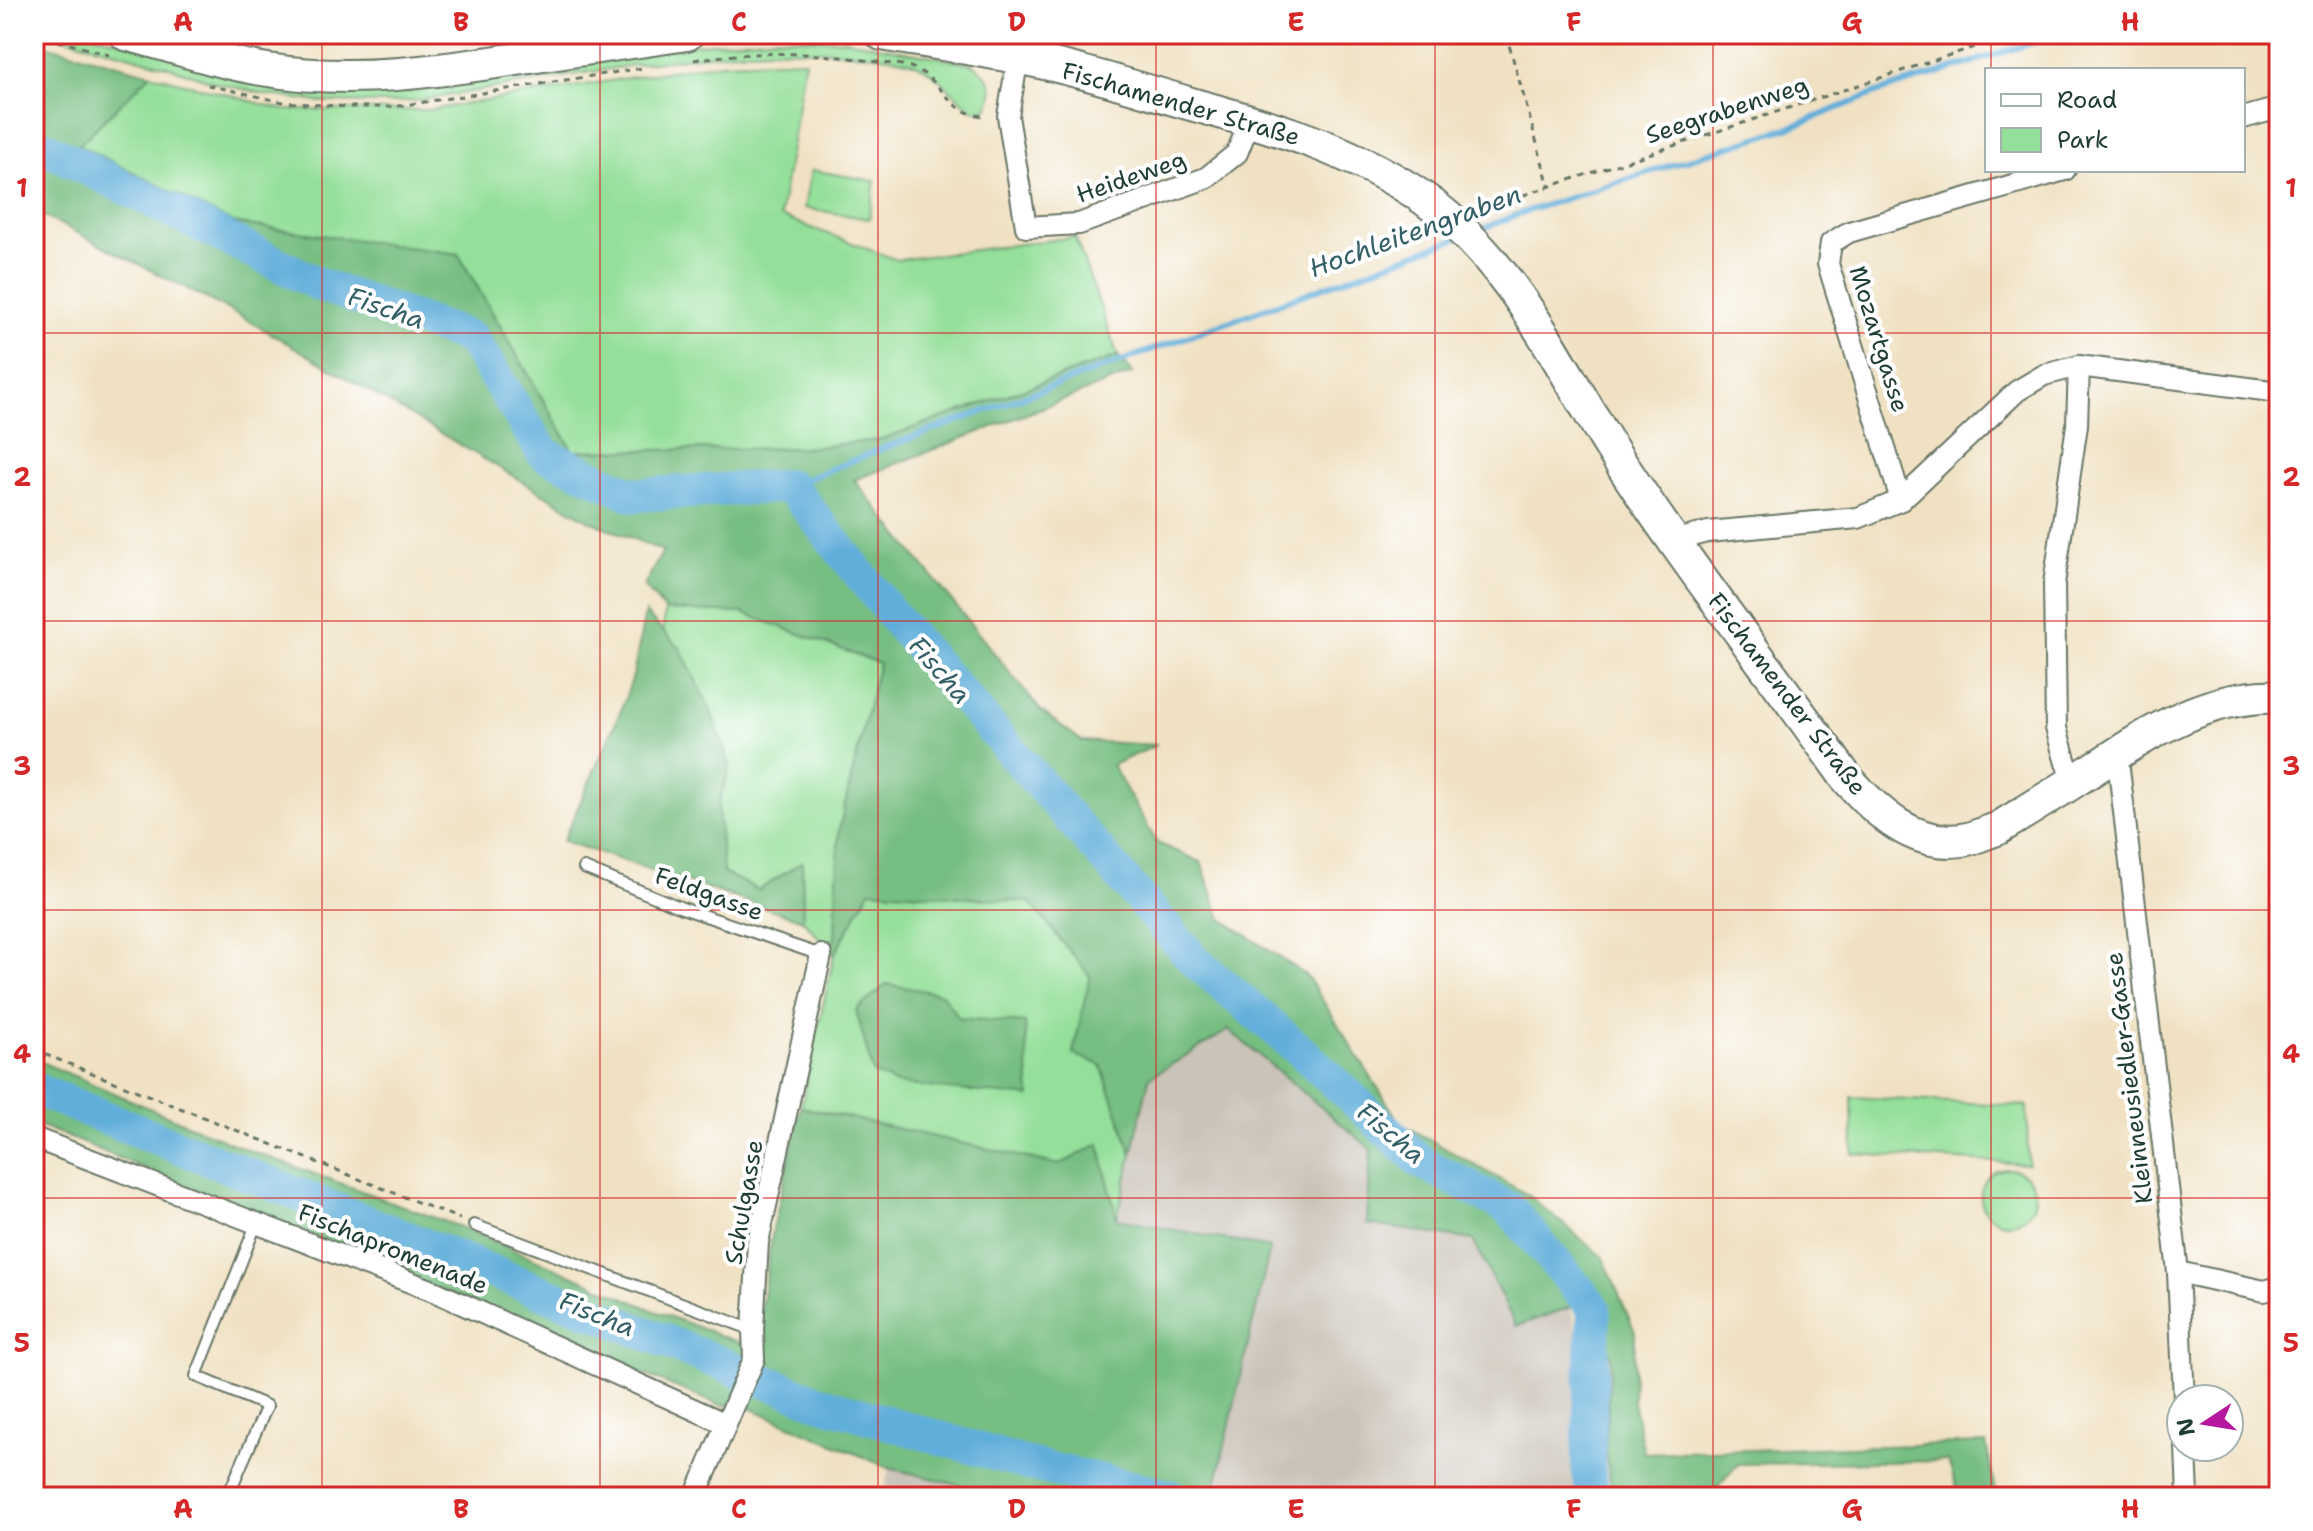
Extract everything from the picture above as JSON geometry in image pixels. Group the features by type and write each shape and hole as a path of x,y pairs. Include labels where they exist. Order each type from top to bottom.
{"main road":[{"path":"135,35 208,57 268,70 327,76 460,68 687,34"},
{"name":"Fischamender Straße","path":"882,34 1018,57 1250,120 1371,167 1425,199 1463,232 1501,272 1529,310 1624,469 1673,541 1845,776 1871,807 1902,830 1937,839 1965,840 1997,829 2169,721 2212,706 2279,697"}],"street":[{"name":"Heideweg","path":"1018,57 1008,116 1026,227 1079,224 1206,178 1237,153 1250,120"},
{"path":"2245,117 2279,108"},
{"name":"Mozartgasse","path":"1901,500 1828,264 1831,243 1849,232 2058,172"},
{"path":"2075,781 2056,728 2054,584 2077,425 2079,366"},
{"path":"1673,541 1708,532 1858,518 1901,500 2017,391 2044,375 2079,366 2279,392"},
{"name":"Kleinneusiedler-Gasse","path":"2117,752 2178,1272 2183,1383"},
{"name":"Schulgasse","path":"695,1497 754,1359 758,1242 821,955"},
{"name":"Fischapromenade","path":"34,1138 436,1292 726,1424"},
{"path":"2178,1272 2264,1291 2279,1287"},
{"path":"2187,1463 2188,1497"}],"lane":[{"name":"Feldgasse","path":"584,868 682,908 821,955"},
{"path":"229,1493 267,1406 196,1376 257,1222"},
{"path":"474,1225 753,1330"}],"path":[{"path":"1506,34 1549,186"},
{"name":"Seegrabenweg","path":"1463,232 1549,186 2014,34"},
{"path":"34,1050 474,1225"}],"shaded area":[{"path":"1229,1029 1371,1149 1368,1224 1473,1240 1516,1326 1571,1307 1581,1352 1576,1497 1213,1497 1235,1398 1117,1219 1149,1078"},
{"path":"889,1468 1011,1497 883,1497"}],"green space":[{"path":"52,34 92,34 242,75 659,48 776,37 847,40 973,64 988,78 992,95 987,108 975,111 938,78 913,63 875,55 797,50 688,57 422,100 319,102 216,83"},
{"path":"34,42 151,74 79,145 233,223 458,254 573,451 805,448 879,440 1118,356 1133,373 854,480 1041,711 1082,741 1157,745 1112,765 1157,843 1201,862 1221,918 1307,976 1400,1123 1528,1195 1603,1257 1635,1332 1633,1402 1644,1453 1986,1443 1996,1497 1922,1497 1925,1494 1959,1494 1948,1461 1738,1464 1716,1488 1722,1497 1613,1497 1605,1452 1611,1358 1593,1292 1571,1307 1516,1326 1473,1240 1367,1224 1371,1149 1229,1030 1149,1078 1132,1154 1101,1065 1073,1054 1090,976 1030,902 870,890 834,955 830,950 835,938 839,830 879,663 743,613 665,610 644,586 663,551 588,520 241,316 34,211"},
{"path":"805,60 780,216 897,260 1075,237 1118,356 879,440 805,448 573,451 458,254 233,223 78,145 151,74 284,110 429,110 721,63"},
{"path":"811,170 875,181 869,219 804,208"},
{"path":"665,610 743,613 879,663 839,830 835,938 830,950 803,920 802,862 759,890 723,873 718,806 730,765 663,631"},
{"path":"645,613 680,648 710,709 730,766 718,806 723,873 759,890 802,862 803,920 563,841 620,713 633,676"},
{"path":"870,890 1030,902 1091,977 1073,1053 1101,1065 1132,1154 1117,1219 1059,1165 801,1107 834,955"},
{"path":"887,984 942,994 959,1018 1025,1023 1030,1097 897,1084 873,1073 856,1010"},
{"path":"34,1059 243,1148 463,1228 655,1311 751,1347 756,1342 773,1229 801,1107 1059,1165 1099,1144 1117,1219 1270,1248 1213,1497 1011,1497 889,1468 746,1406 719,1405 34,1123"},
{"path":"1852,1097 2027,1106 2028,1164 1853,1154"},
{"path":"2008,1169 2027,1177 2035,1196 2027,1215 2008,1223 1989,1215 1981,1196 1989,1177"}],"waterway":[{"name":"Hochleitengraben","path":"1477,231 1521,213 1791,127 1876,93 2060,34"},
{"name":"Fischa","path":"34,142 320,285 471,338 544,454 633,495 790,486 897,621 1195,961 1302,1052 1421,1162 1509,1208 1594,1308 1588,1465 1593,1497"},
{"name":"Hochleitengraben","path":"790,486 881,449 1455,239"},
{"name":"Fischa","path":"34,1089 818,1402 1028,1464 1173,1497"}]}
